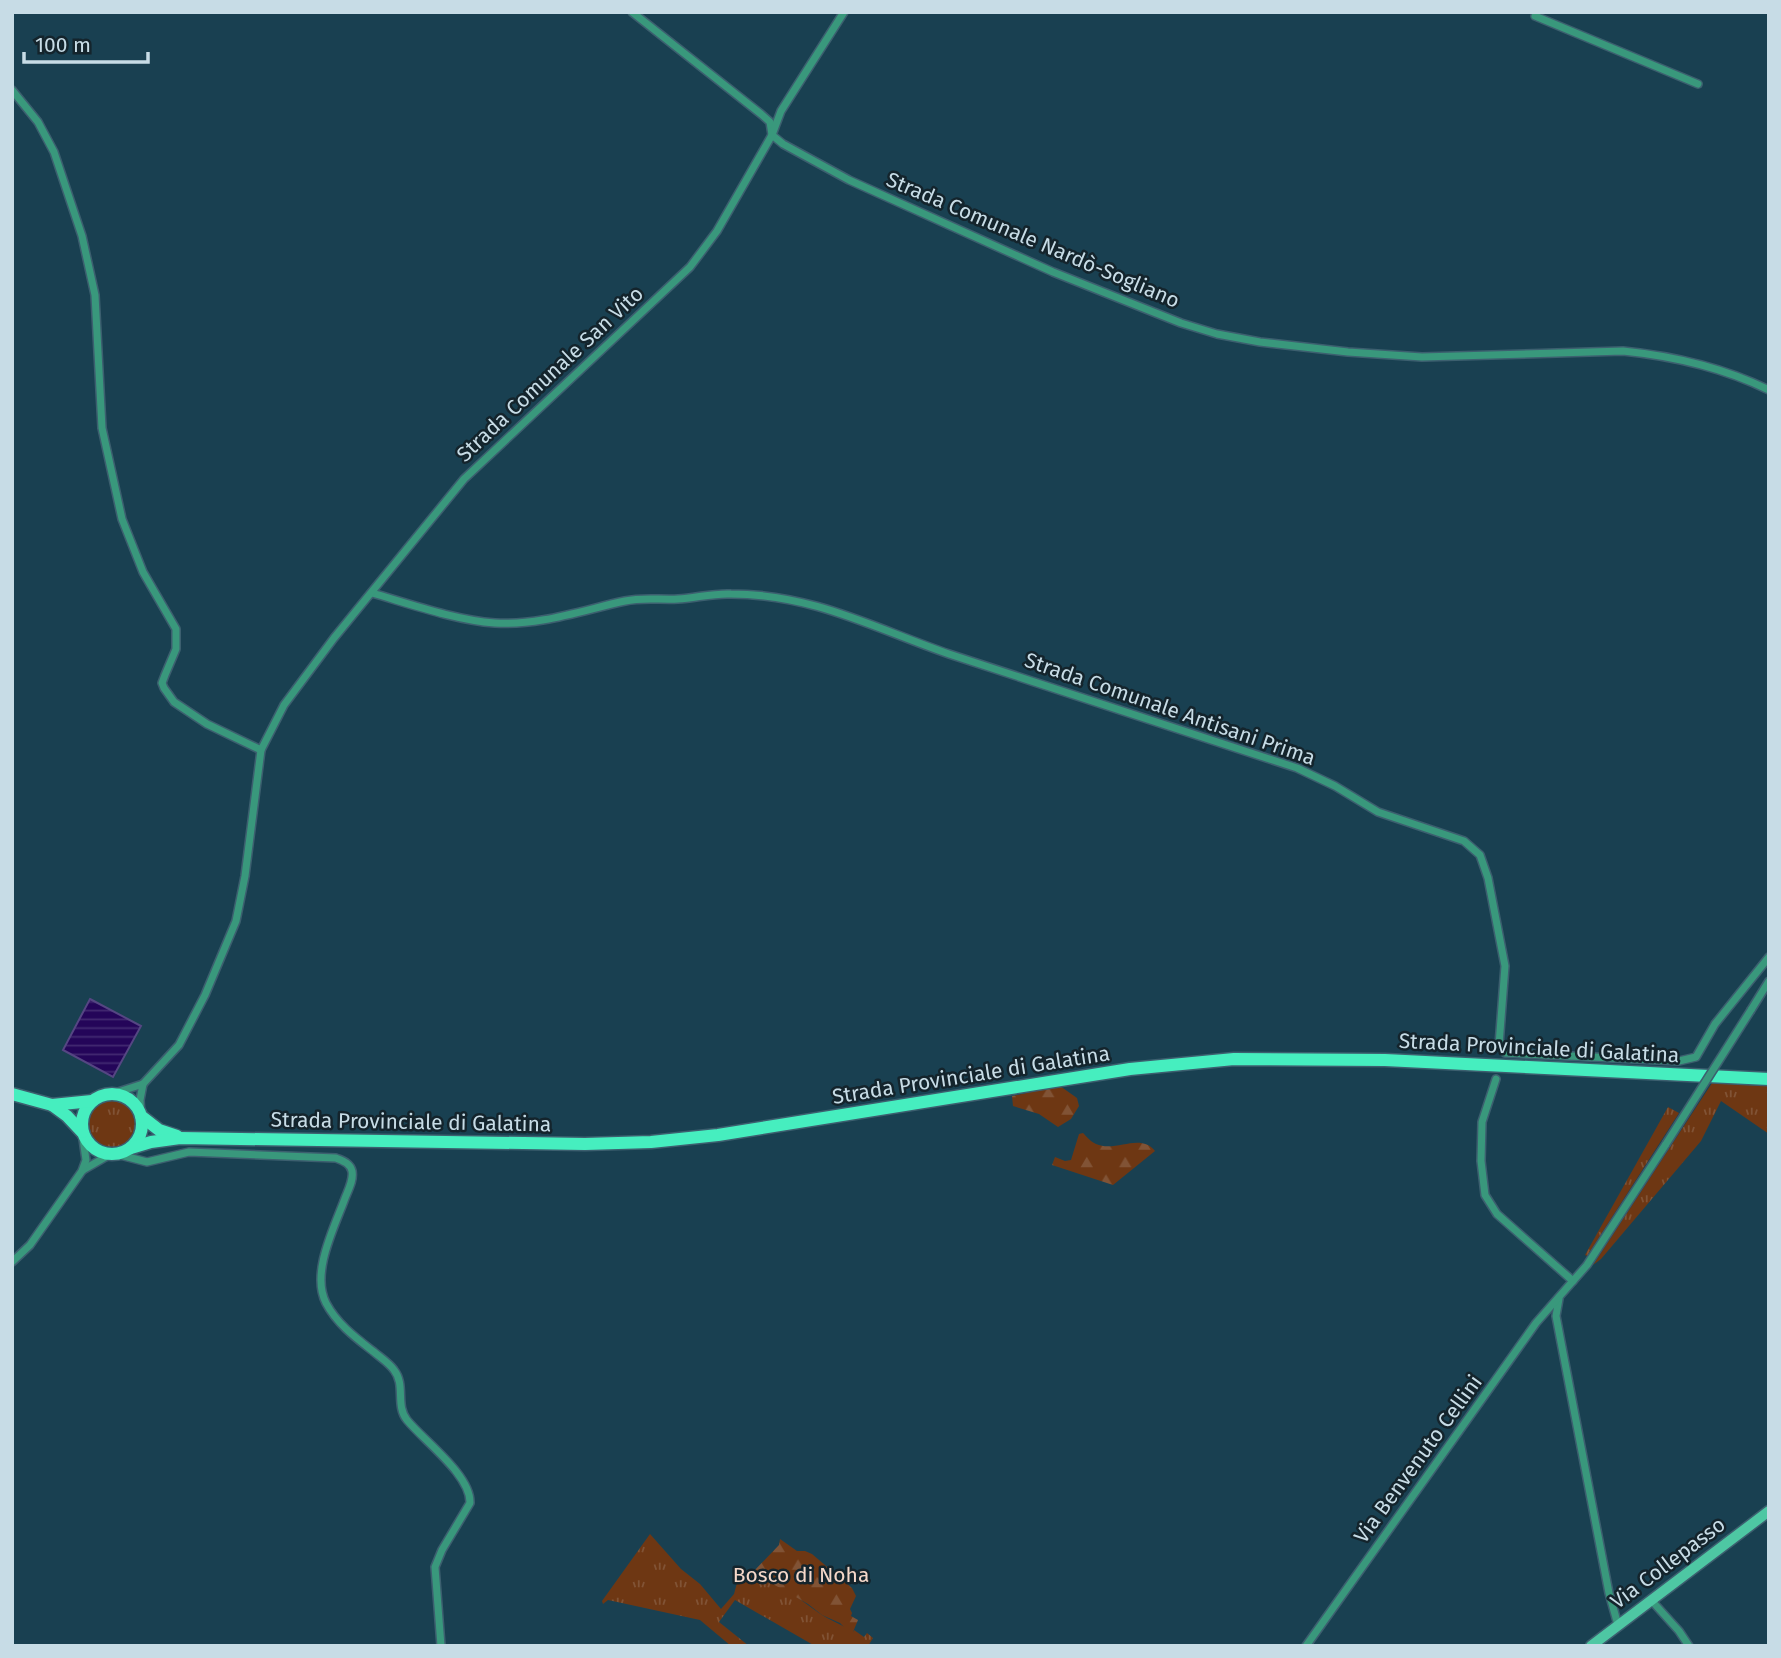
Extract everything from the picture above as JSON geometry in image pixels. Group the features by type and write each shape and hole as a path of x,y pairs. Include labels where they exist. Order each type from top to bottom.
{"main road":[{"name":"Strada Provinciale di Galatina","path":"120,1152 151,1142 180,1138 586,1144 651,1142 718,1135 1130,1069 1234,1059 1385,1060 1769,1079"},
{"name":"Strada Provinciale di Galatina","path":"115,1093 135,1105 141,1116 159,1129 180,1138"},
{"path":"52,1105 92,1101 115,1093"},
{"path":"12,1094 52,1105 67,1116 97,1151 120,1152 138,1139 142,1128 141,1116"},
{"path":"82,1132 85,1110 92,1101"}],"street":[{"name":"Strada Comunale Nardò-Sogliano","path":"632,12 761,114 770,122 772,135 783,144 849,180 1053,272 1181,323 1217,334 1260,342 1422,357 1629,351 1704,366 1769,390"},
{"name":"Strada Comunale San Vito","path":"143,1084 179,1045 205,995 236,921 245,876 261,750 284,705 464,479 690,267 717,230 772,135 781,111 844,12"},
{"path":"1537,12 1535,16 1698,84"},
{"path":"12,90 38,122 54,152 82,236 95,295 102,428 122,519 144,572 176,629 176,649 162,683 174,702 207,724 261,750"},
{"name":"Strada Comunale Antisani Prima","path":"372,593 495,623 560,617 628,600 650,598 677,599 728,593 802,601 839,612 949,654 1297,768 1335,786 1378,812 1464,841 1480,855 1488,878 1505,966 1499,1045 1505,1053 1679,1061 1692,1059 1699,1053 1715,1024 1769,957"},
{"name":"Via Benvenuto Cellini","path":"1306,1646 1536,1323 1587,1265 1769,981"},
{"path":"1496,1079 1482,1122 1481,1170 1485,1195 1497,1214 1573,1281"},
{"path":"115,1093 143,1084"},
{"path":"141,1116 139,1100 143,1084"},
{"path":"12,1262 30,1244 82,1171 86,1153 82,1132"},
{"path":"82,1171 120,1152 130,1159 147,1162 188,1152 336,1158 346,1162 352,1170 351,1183 333,1229 322,1272 323,1298 342,1326 393,1368 400,1382 404,1415 462,1479 470,1496 470,1503 435,1567 441,1646"},
{"path":"1561,1295 1556,1316 1609,1593 1618,1625"},
{"name":"Via Collepasso","path":"1591,1646 1769,1511"},
{"path":"1651,1600 1689,1646"}],"green space":[{"path":"1712,1083 1769,1086 1769,1134 1721,1101 1701,1141 1593,1265"},
{"path":"1060,1086 1077,1098 1079,1106 1071,1119 1058,1127 1039,1114 1013,1106 1012,1096"},
{"path":"112,1101 128,1108 135,1124 128,1140 112,1147 96,1140 89,1124 96,1108"},
{"path":"1668,1107 1679,1113 1587,1256 1585,1255"},
{"path":"1083,1133 1094,1143 1104,1146 1142,1143 1155,1151 1113,1185 1052,1165 1055,1157 1071,1160 1079,1134"},
{"path":"650,1534 721,1609 734,1594 737,1583 754,1571 827,1618 864,1637 867,1633 873,1638 868,1646 815,1646 735,1600 719,1622 749,1646 731,1646 700,1620 608,1600 603,1604 602,1601"},
{"name":"Bosco di Noha","path":"780,1539 797,1551 812,1554 852,1588 856,1596 850,1609 851,1616 858,1620 853,1632 850,1633 840,1623 757,1575 754,1571 779,1545"}],"shaded area":[{"path":"90,999 141,1026 113,1077 63,1050"}]}
